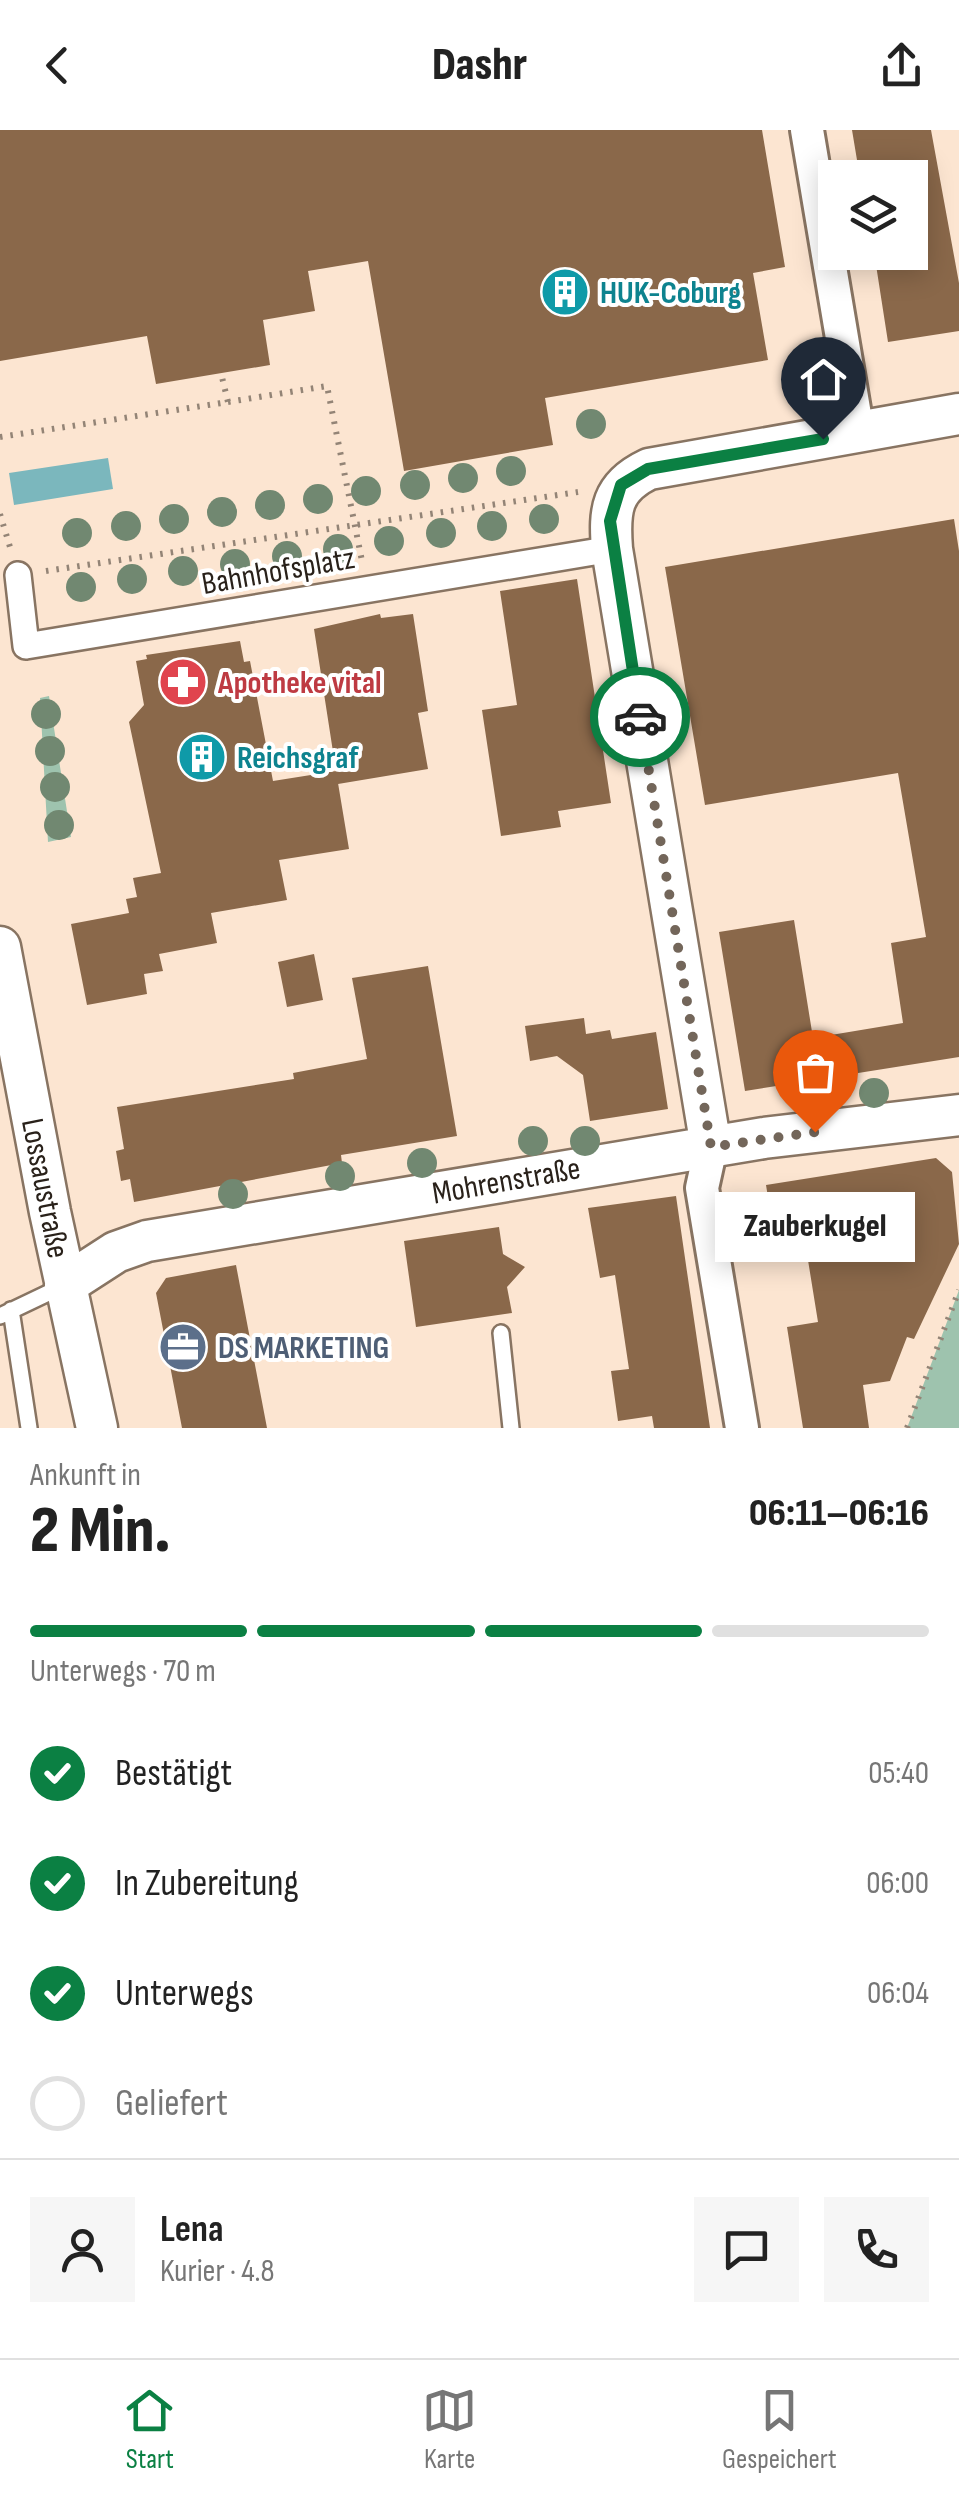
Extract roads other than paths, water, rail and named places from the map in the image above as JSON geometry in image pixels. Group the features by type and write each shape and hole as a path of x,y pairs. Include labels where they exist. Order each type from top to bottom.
{"street":[{"path":"806,130 858,433"},
{"path":"742,1428 702,1188 711,1147 612,550 610,511 621,485 648,469 959,414"},
{"name":"Bahnhofsplatz","path":"18,575 26,646 612,550"},
{"name":"Lossaustraße","path":"0,947 65,1285 97,1428"},
{"name":"Mohrenstraße","path":"65,1285 116,1252 147,1241 711,1147 959,1115"}],"lane":[{"path":"30,1428 5,1313 65,1285"},
{"path":"501,1333 511,1428"}],"water":[{"path":"108,458 113,489 14,505 9,473"}],"place":[{"name":"HUK-Coburg","path":"565,292"},
{"name":"Apotheke vital","path":"183,682"},
{"name":"Reichsgraf","path":"202,757"},
{"name":"Zauberkugel","path":"815,1132"},
{"name":"DS MARKETING","path":"183,1347"}]}
